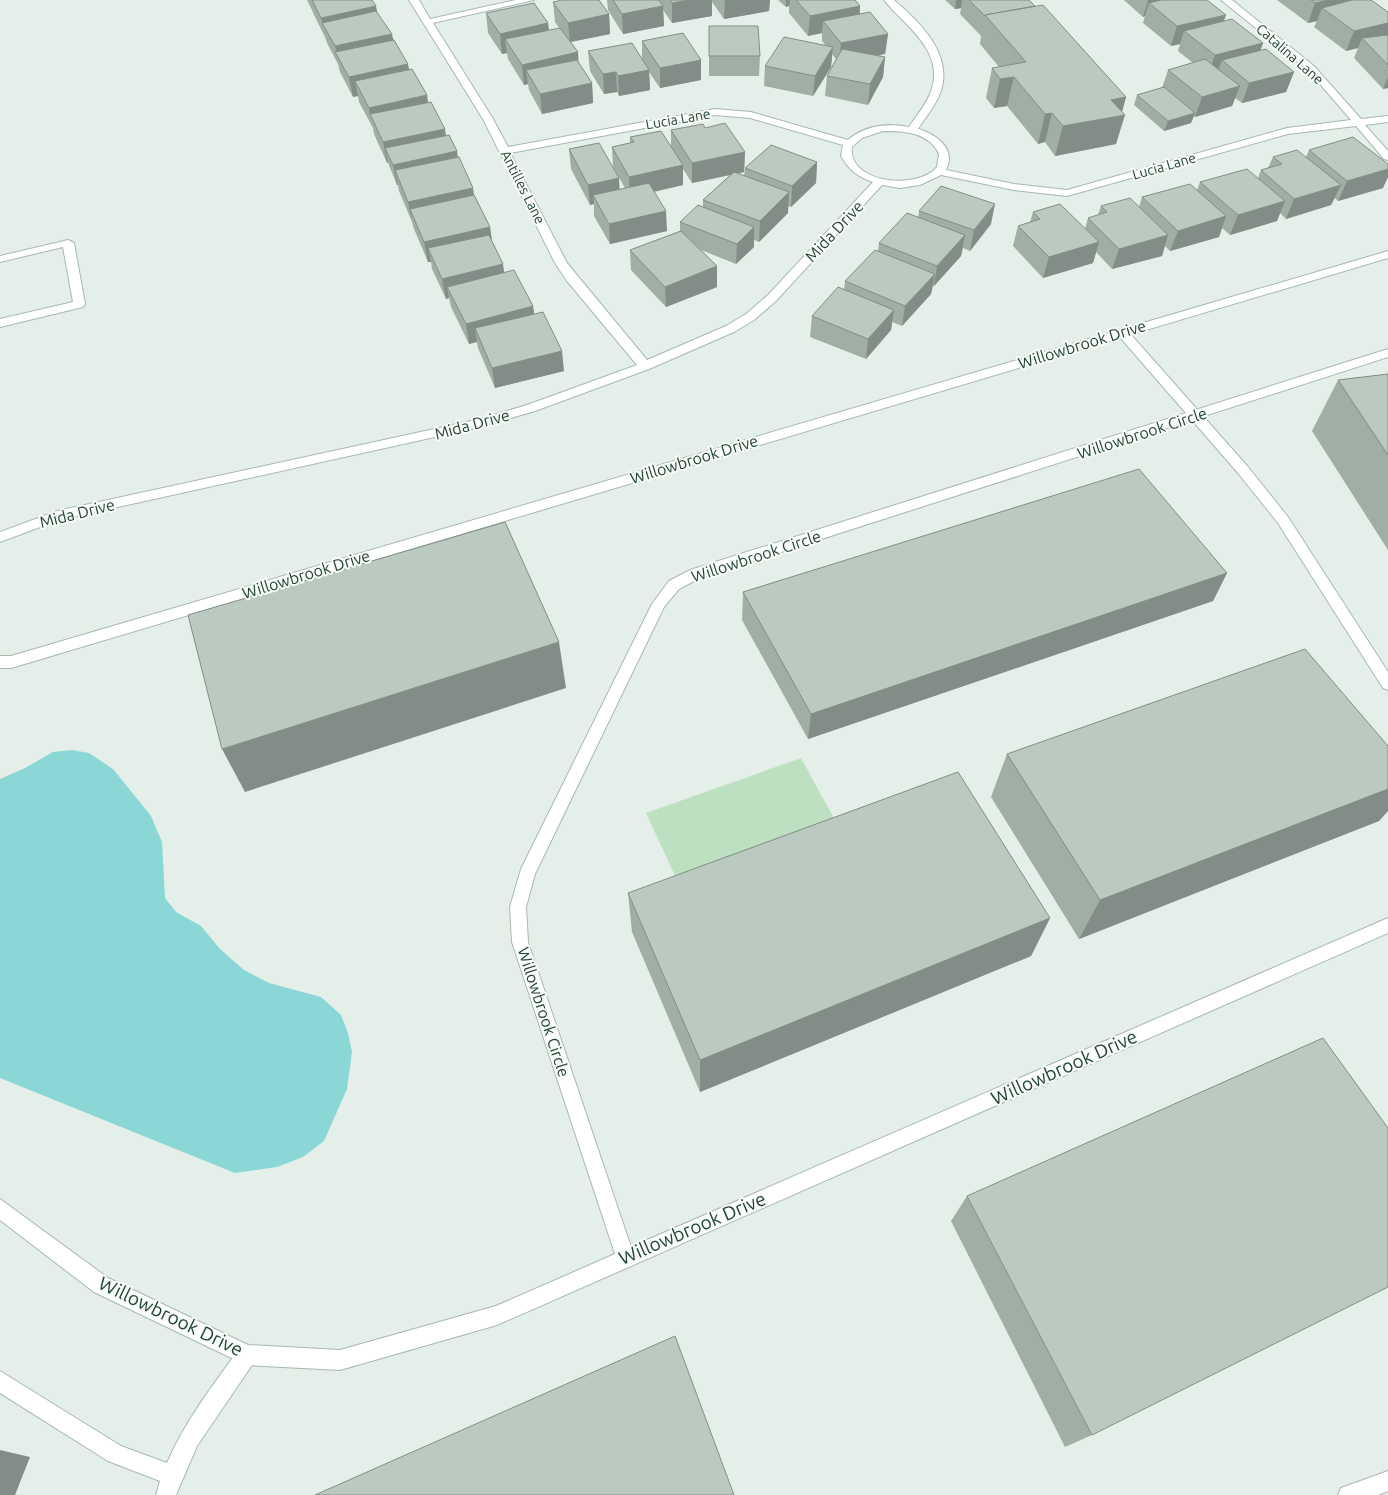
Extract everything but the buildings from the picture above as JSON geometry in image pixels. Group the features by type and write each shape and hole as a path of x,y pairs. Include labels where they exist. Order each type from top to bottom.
{"street":[{"name":"Antilles Lane","path":"414,0 470,89 505,151 571,278 645,366"},
{"path":"427,22 528,0"},
{"path":"889,0 919,29 938,62 940,76 935,93 912,130"},
{"name":"Catalina Lane","path":"1226,0 1311,68 1388,157"},
{"name":"Lucia Lane","path":"505,151 715,112 751,115 848,143"},
{"name":"Lucia Lane","path":"940,172 1014,188 1066,193 1277,133 1388,119"},
{"path":"882,128 912,130 927,135 938,143 944,153 945,162 940,172 920,182 893,185 879,182 854,170 847,161 845,152 848,143 856,136 882,128"},
{"name":"Mida Drive","path":"0,536 57,516 472,425 531,408 645,366 730,329 750,317 772,298 879,182"},
{"path":"0,259 68,243 79,304 0,323"},
{"name":"Willowbrook Drive","path":"0,662 10,662 1388,254"},
{"path":"1122,332 1283,520 1388,684"},
{"name":"Willowbrook Circle","path":"625,1257 520,942 518,907 527,874 659,604 674,585 695,574 1388,353"},
{"name":"Willowbrook Drive","path":"0,1208 102,1285 247,1355 340,1360 497,1315 625,1257 1388,925"},
{"path":"166,1495 171,1475 206,1409 247,1355"},
{"path":"0,1381 115,1454 171,1475"},
{"path":"1348,1495 1388,1481"}],"green space":[{"path":"801,758 842,833 683,893 646,813"}],"water":[{"path":"72,750 89,753 113,769 151,816 162,842 165,898 176,912 201,926 220,949 244,970 269,983 321,997 341,1015 348,1033 352,1052 347,1089 324,1141 303,1157 277,1167 235,1173 0,1078 0,779 25,768 53,752"}]}
